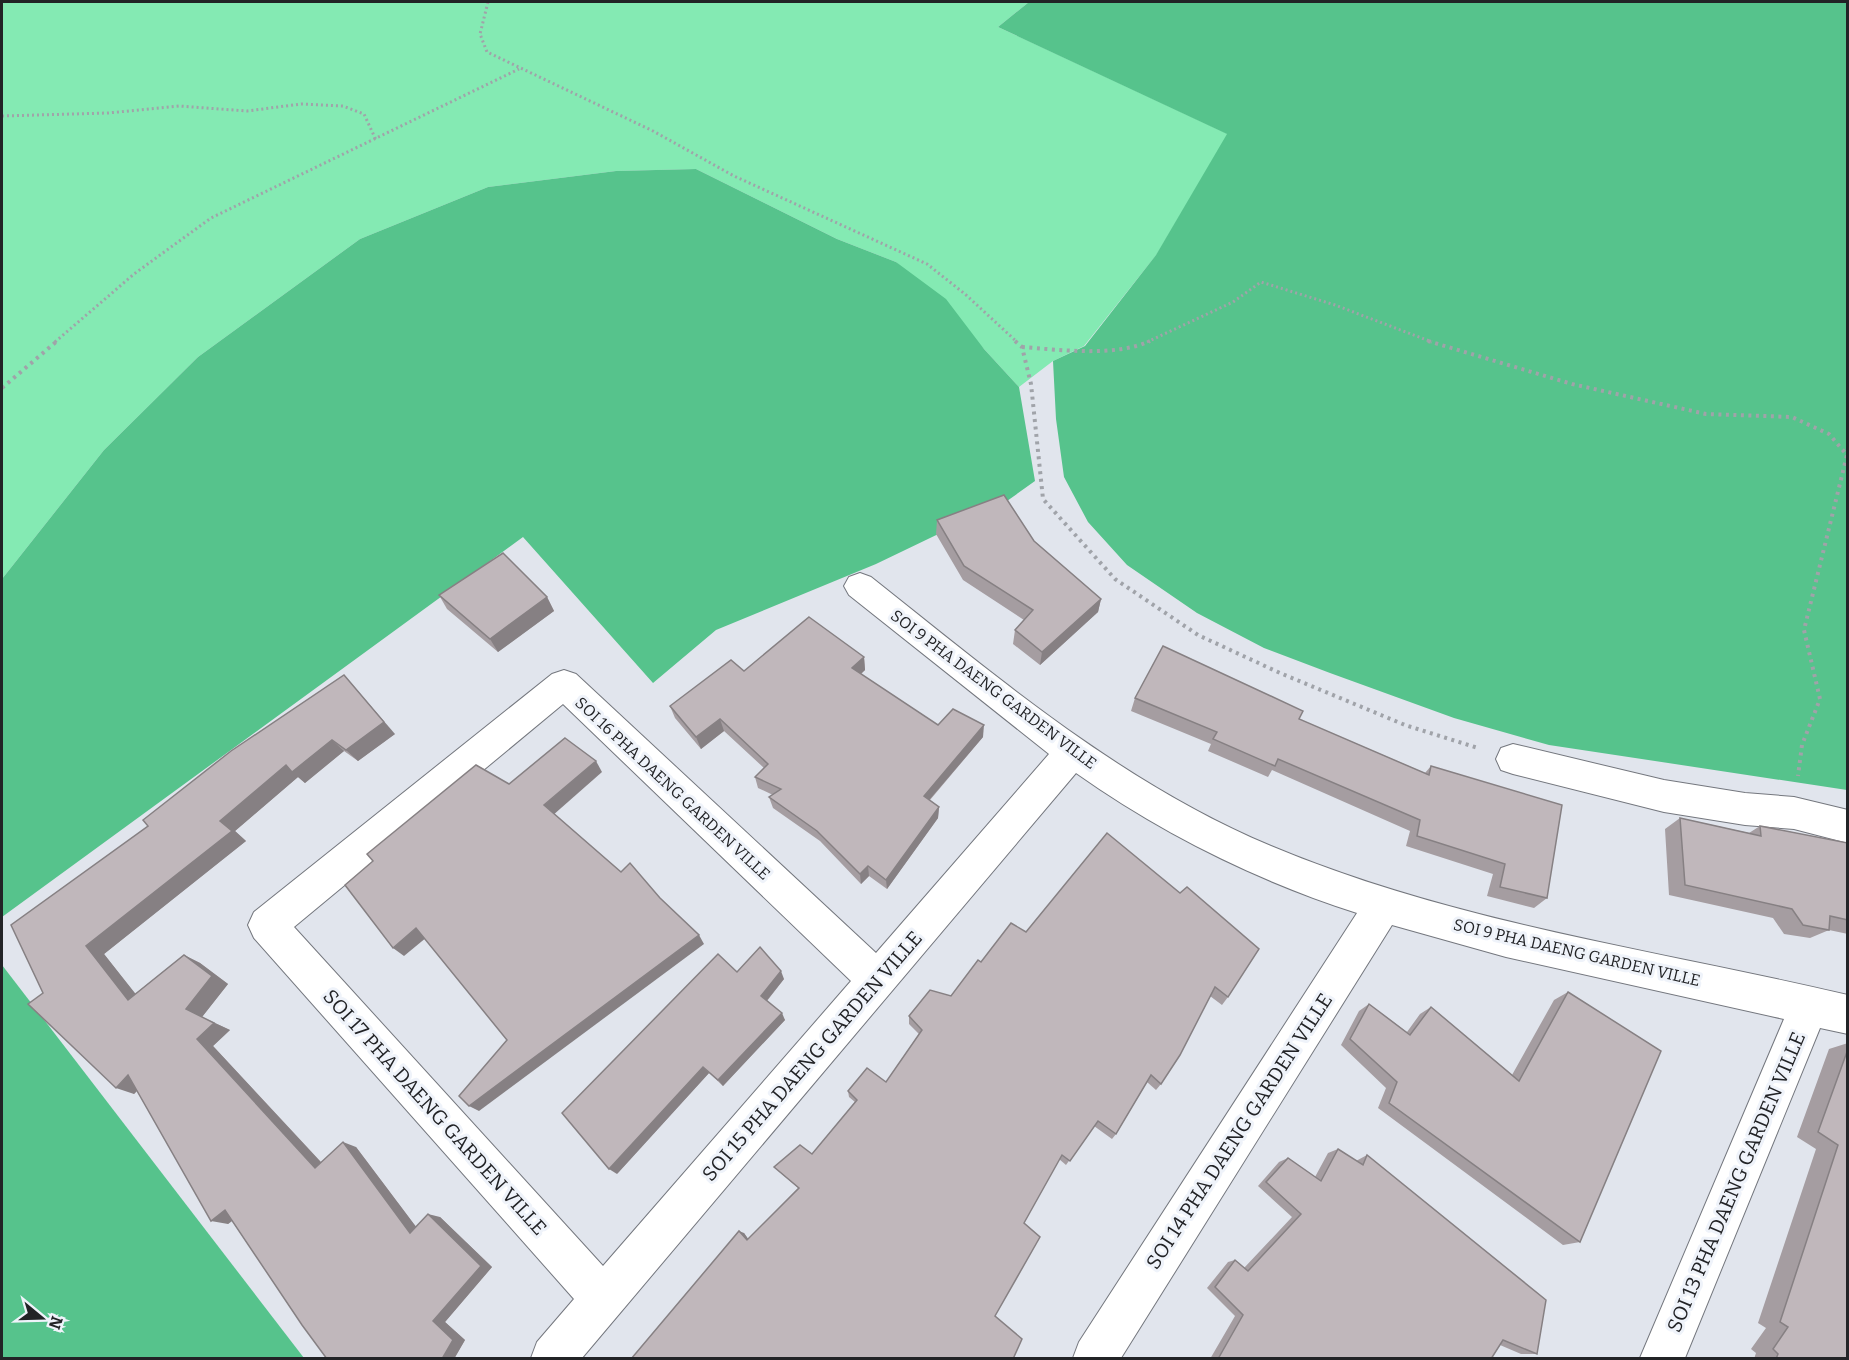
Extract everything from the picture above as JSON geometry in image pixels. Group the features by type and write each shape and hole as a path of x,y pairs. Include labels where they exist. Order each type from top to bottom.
{"street":[{"name":"SOI 9 PHA DAENG GARDEN VILLE","path":"860,586 1071,753 1181,820 1278,866 1384,904 1502,938 1829,1010"},
{"name":"SOI 16 PHA DAENG GARDEN VILLE","path":"267,925 564,684 877,981"},
{"name":"SOI 15 PHA DAENG GARDEN VILLE","path":"553,1359 1071,753"},
{"path":"1513,759 1664,796 1744,809 1794,813 1848,827"},
{"name":"SOI 14 PHA DAENG GARDEN VILLE","path":"1095,1359 1384,904"},
{"name":"SOI 17 PHA DAENG GARDEN VILLE","path":"267,925 604,1299"},
{"name":"SOI 13 PHA DAENG GARDEN VILLE","path":"1663,1359 1829,1010"}],"path":[{"path":"488,2 480,34 487,52 652,131 734,176 927,264 965,294 1022,347 1031,384 1043,499 1115,579 1198,635 1280,673 1405,725 1513,759"},
{"path":"2,388 134,274 211,218 519,69"},
{"path":"2,116 108,113 180,106 247,111 301,104 343,106 364,114 376,140"},
{"path":"1022,347 1077,351 1139,346 1233,302 1261,282 1335,305 1439,345 1572,384 1706,414 1792,417 1829,434 1847,455 1804,630 1820,699 1802,745 1794,813"}],"green space":[{"path":"2,2 1029,2 998,27 1228,134 1157,254 1084,346 1053,361 1019,387 896,262 837,239 696,169 616,171 488,187 360,239 198,357 104,450 2,579"},
{"path":"1029,2 1847,2 1847,790 1549,745 1454,718 1264,648 1197,613 1127,565 1088,522 1064,477 1056,419 1053,361 1085,346 1156,255 1227,134 998,27"},
{"path":"696,169 837,239 896,262 946,299 984,349 1019,387 1035,481 1007,501 876,564 716,630 653,683 523,537 2,917 2,579 104,450 198,357 360,239 488,187 616,171"},
{"path":"2,965 304,1358 2,1358"}],"building":[{"path":"1004,495 1034,541 1101,599 1042,652 1015,630 1033,610 964,566 937,520"},
{"path":"503,553 547,597 490,639 439,595"},
{"path":"809,617 864,657 852,668 938,725 953,709 984,725 924,796 939,807 886,880 868,866 860,874 817,831 769,797 781,789 755,777 768,764 720,719 696,737 670,706 731,660 744,671"},
{"path":"1163,646 1303,711 1299,719 1429,775 1431,766 1562,805 1547,898 1500,887 1505,864 1417,836 1420,820 1278,759 1275,766 1213,739 1217,732 1135,698"},
{"path":"344,675 384,722 346,750 332,740 292,772 286,765 220,821 232,831 86,946 128,1000 184,955 212,976 186,1009 214,1023 197,1039 315,1168 343,1142 410,1233 428,1214 481,1266 433,1321 453,1340 442,1359 327,1359 225,1210 211,1221 128,1075 116,1088 28,1004 43,993 11,925 148,826 143,820 231,751"},
{"path":"565,738 596,761 544,805 621,872 630,863 660,898 699,935 469,1106 459,1096 507,1040 416,928 393,948 345,885 373,861 367,854 476,765 509,784"},
{"path":"1680,818 1761,836 1760,826 1848,843 1848,920 1830,916 1829,930 1803,925 1792,909 1685,885"},
{"path":"1107,833 1180,893 1187,887 1259,949 1228,997 1215,987 1180,1055 1161,1084 1151,1075 1116,1134 1098,1121 1070,1161 1062,1155 1024,1223 1040,1237 995,1316 1022,1339 1013,1359 631,1359 739,1231 747,1240 799,1188 774,1167 800,1145 812,1154 857,1100 848,1091 867,1068 886,1082 922,1030 909,1016 930,990 951,996 978,960 981,962 1011,923 1026,932"},
{"path":"760,947 781,971 761,996 782,1013 718,1080 703,1067 609,1169 562,1113 718,954 737,972"},
{"path":"1568,992 1661,1051 1580,1242 1389,1103 1397,1082 1350,1039 1369,1004 1410,1035 1431,1007 1519,1081"},
{"path":"1848,1049 1848,1359 1776,1359 1778,1354 1773,1349 1788,1327 1780,1322 1838,1145 1818,1132"},
{"path":"1338,1149 1363,1165 1367,1155 1546,1300 1537,1354 1503,1340 1491,1359 1218,1359 1243,1315 1215,1287 1235,1260 1248,1271 1301,1214 1266,1182 1288,1158 1321,1181"}]}
